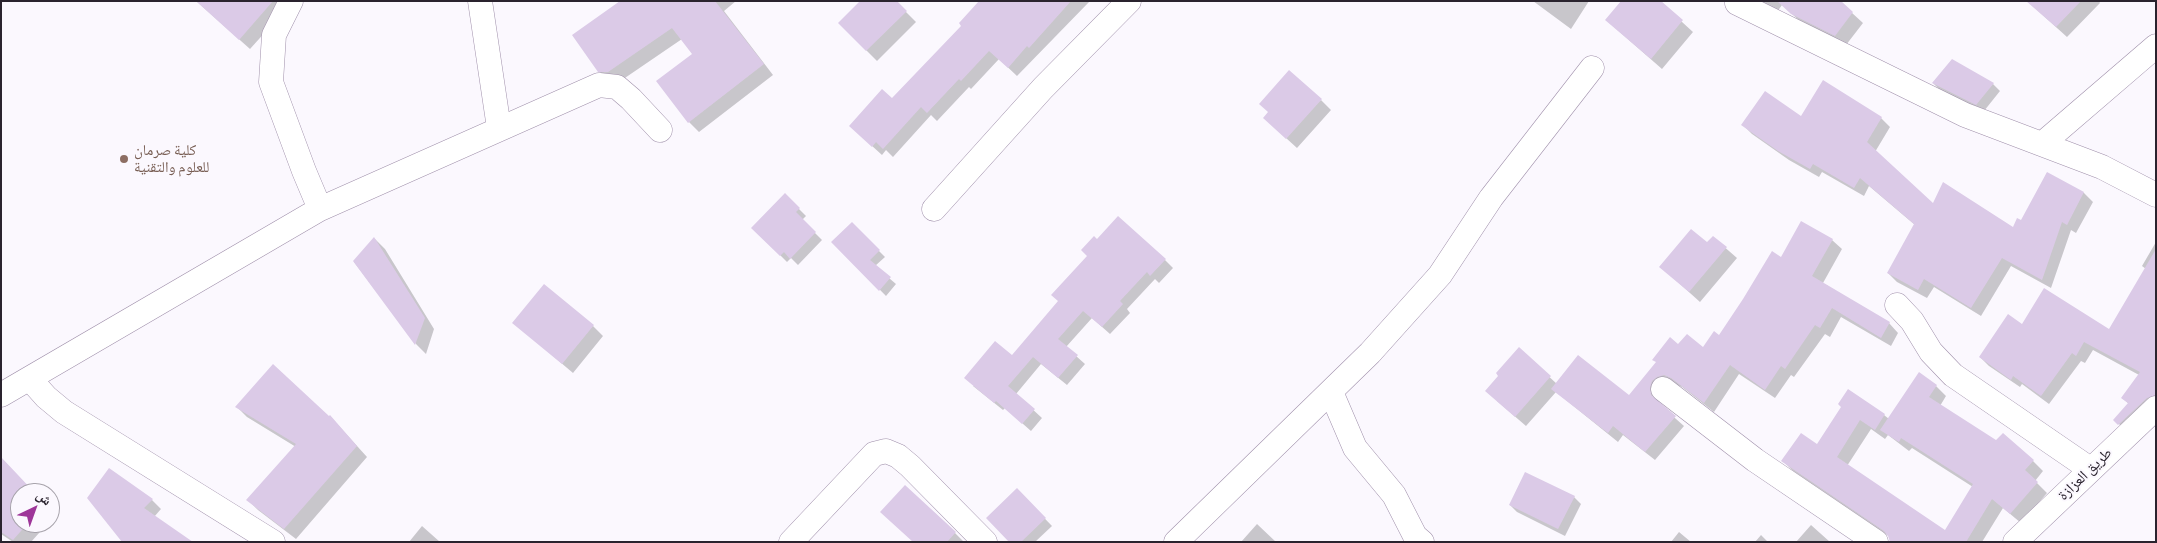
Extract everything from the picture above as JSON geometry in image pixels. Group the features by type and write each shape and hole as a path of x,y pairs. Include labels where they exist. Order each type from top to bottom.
{"street":[{"path":"291,1 274,35 271,82 320,209"},
{"path":"480,1 499,128"},
{"path":"934,209 1044,88 1129,1"},
{"path":"1737,3 1965,115 2102,167 2156,195"},
{"path":"2042,144 2156,46"},
{"path":"1176,542 1370,354 1440,275 1491,198 1592,68"},
{"path":"1,395 320,209 599,85 617,88 631,99 660,130"},
{"path":"1897,305 1912,321 1931,352 1953,375 2090,469"},
{"path":"30,379 46,397 64,412 273,542"},
{"path":"1663,389 1756,460 1876,542"},
{"path":"1331,392 1355,448 1394,495 1415,536 1422,542"},
{"name":"طريق العزازة","path":"2015,542 2156,408"},
{"path":"791,542 874,454 886,451 898,456 910,466 985,542"}],"building":[{"path":"196,1 273,1 239,40"},
{"path":"620,1 715,1 764,64 688,123 656,81 692,54 672,28 608,72 598,72 572,35"},
{"path":"860,1 897,1 907,11 866,51 838,23"},
{"path":"979,1 1071,1 1029,48 1027,46 1008,68 989,51 927,113 921,107 883,149 876,142 872,147 849,126 882,89 892,98 961,26 959,23"},
{"path":"1621,1 1661,1 1683,20 1651,59 1605,20"},
{"path":"1777,1 1841,1 1853,12 1835,36 1791,14"},
{"path":"2026,1 2081,1 2056,27"},
{"path":"1952,59 1994,83 1976,105 1932,83"},
{"path":"1289,70 1322,99 1286,139 1263,118 1268,112 1259,104"},
{"path":"1823,80 1882,117 1867,142 1933,203 1943,182 2013,227 2017,218 2021,220 2047,172 2084,192 2067,225 2062,222 2042,280 2002,258 1971,308 1924,279 1918,290 1887,273 1914,224 1860,178 1854,188 1813,164 1810,169 1778,151 1741,125 1765,91 1801,116"},
{"path":"785,193 800,208 796,212 816,232 790,259 784,252 780,256 751,228"},
{"path":"1118,216 1166,259 1150,276 1147,272 1120,301 1123,304 1102,327 1083,311 1058,339 1078,355 1058,378 1033,357 1008,386 1035,409 1022,424 996,401 994,403 964,378 995,341 1012,355 1058,301 1051,295 1087,256 1081,250 1094,236 1097,239"},
{"path":"1801,221 1833,239 1812,276 1890,322 1881,338 1832,308 1820,328 1815,325 1785,369 1781,366 1765,390 1730,365 1704,403 1671,378 1664,375 1657,377 1652,381 1650,387 1651,395 1676,416 1645,452 1613,426 1608,433 1551,389 1578,355 1629,395 1656,362 1652,360 1670,337 1678,344 1687,334 1703,347 1714,331 1719,335 1772,251 1781,257"},
{"path":"852,222 880,250 870,260 891,277 879,291 831,242"},
{"path":"1691,229 1707,242 1713,236 1727,247 1689,292 1659,267"},
{"path":"374,237 425,318 415,345 353,261"},
{"path":"2156,249 2156,395 2147,398 2118,425 2113,420 2128,403 2121,398 2140,372 2084,342 2076,356 2072,353 2041,396 2013,376 2011,380 1979,357 2008,314 2022,324 2044,288 2109,329"},
{"path":"544,284 594,325 562,364 512,323"},
{"path":"1519,347 1551,376 1515,417 1485,391 1498,376 1496,373"},
{"path":"273,364 330,415 357,446 284,529 246,500 296,444 235,407"},
{"path":"1919,372 1937,385 1929,397 1996,440 2003,433 2034,460 2025,470 2038,482 2010,514 1992,499 1966,542 1890,542 1884,531 1781,461 1801,433 1817,444 1841,407 1838,404 1848,389 1885,414 1875,430 1860,420 1837,457 1945,530 1973,484 1901,438 1899,442 1880,430"},
{"path":"1,457 26,483 10,483 10,533 19,533 13,540 1,532"},
{"path":"109,468 153,499 144,508 193,542 122,542 87,498"},
{"path":"1525,472 1575,496 1558,529 1509,505"},
{"path":"905,485 956,532 947,542 913,542 880,512"},
{"path":"1017,488 1046,518 1021,542 1009,542 986,518"}],"place":[{"name":"كلية صرمان للعلوم والتقنية","path":"124,159"}]}
